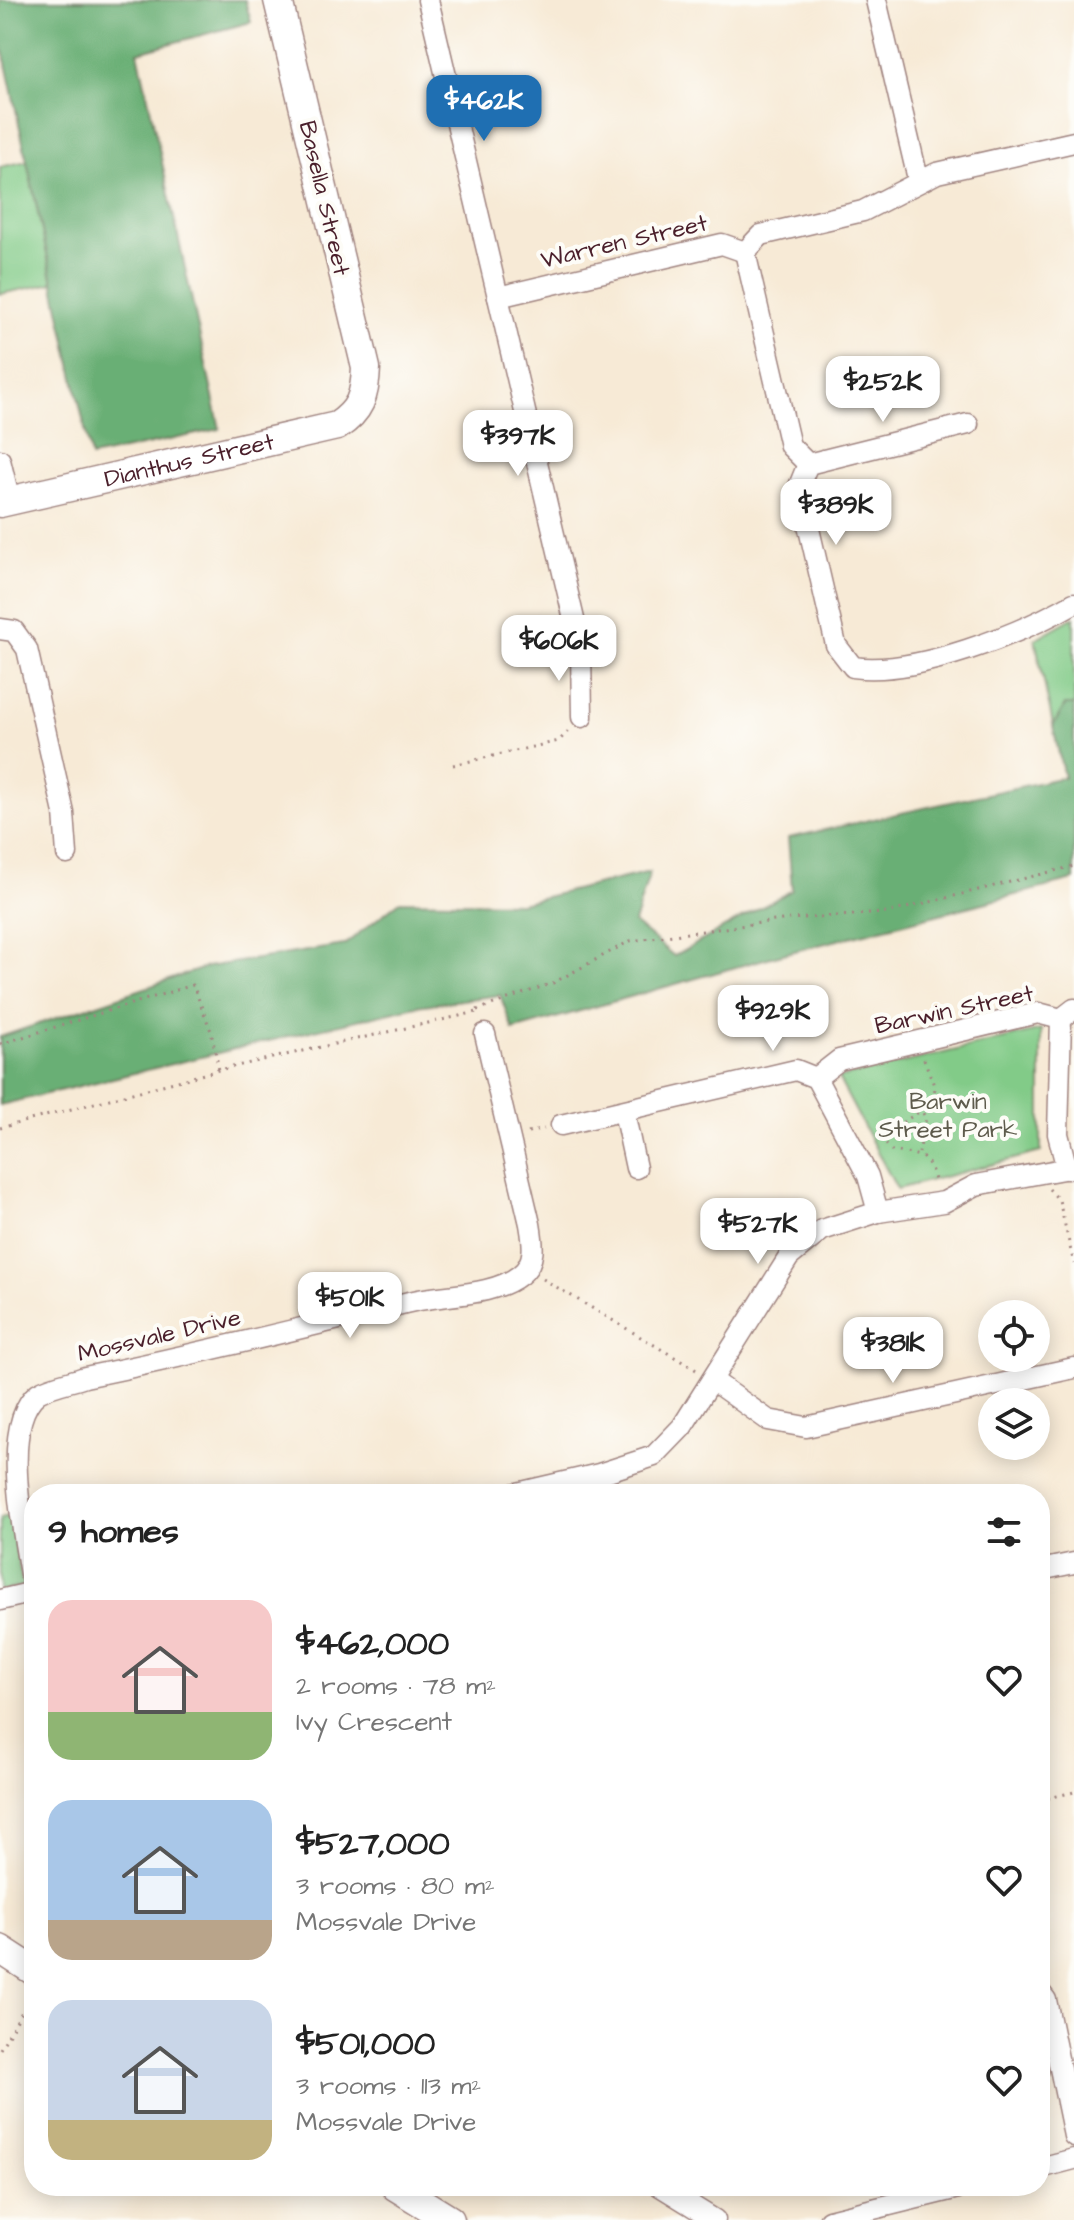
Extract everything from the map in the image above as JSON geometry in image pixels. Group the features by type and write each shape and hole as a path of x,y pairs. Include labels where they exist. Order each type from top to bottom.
{"street":[{"name":"Basella Street","path":"278,0 366,368 364,397"},
{"path":"428,0 581,649 582,717"},
{"path":"876,0 918,179"},
{"path":"808,464 790,446 745,252 761,235 863,211 887,201 918,179 1074,142"},
{"name":"Warren Street","path":"498,297 722,244 745,252"},
{"name":"Dianthus Street","path":"5,502 337,426 353,415 364,397"},
{"path":"808,464 968,424"},
{"path":"0,460 5,502"},
{"path":"808,464 799,486 836,645 853,667 878,671 997,641 1074,603"},
{"path":"0,629 14,631 27,649 64,813 67,854"},
{"name":"Barwin Street","path":"816,1078 839,1060 1038,1013 1068,1014"},
{"path":"556,1484 654,1456 682,1427 789,1257 822,1230 878,1212 944,1202 976,1185 1070,1168 1058,1134 1068,1014"},
{"name":"Mossvale Drive","path":"24,1554 10,1508 12,1449 17,1416 38,1393 85,1377 416,1301 505,1284 522,1274 530,1262 533,1247 512,1137 485,1034"},
{"path":"561,1125 796,1070 816,1078 868,1176 878,1212"},
{"path":"624,1112 636,1168"},
{"path":"712,1380 768,1420 806,1427 1074,1368"},
{"path":"1050,1568 1074,1563"},
{"path":"0,1600 24,1594"},
{"path":"0,1949 24,1974"},
{"path":"1050,2019 1074,2136"},
{"path":"1050,2165 1074,2159"},
{"path":"411,2196 450,2220"},
{"path":"676,2196 715,2220"},
{"path":"829,2220 926,2196"}],"path":[{"path":"453,765 559,741 582,717"},
{"path":"0,1128 219,1070 477,1010 553,983 630,941 789,919 886,913 1074,866"},
{"path":"0,1044 193,985 211,1031 219,1070"},
{"path":"477,1010 485,1034"},
{"path":"914,1042 929,1068 935,1088 932,1104 890,1130 885,1143 892,1151 919,1153 927,1161 937,1185"},
{"path":"910,1093 923,1112 926,1125 919,1153"},
{"path":"512,1137 561,1125"},
{"path":"1044,1184 1059,1200 1074,1264"},
{"path":"540,1277 712,1380"},
{"path":"1050,1798 1074,1792"},
{"path":"0,2049 24,2001"}],"green space":[{"path":"0,0 245,0 251,22 138,52 220,429 91,457 0,36"},
{"path":"27,161 53,283 0,294 0,167"},
{"path":"1074,617 1074,775 1064,777 1035,639"},
{"path":"1065,705 1074,705 1074,880 775,956 513,1030 500,995 416,1006 0,1105 0,1037 207,967 344,945 400,901 520,903 650,872 634,923 674,956 792,890 788,838 1064,777 1053,726"},
{"name":"Barwin Street Park","path":"1041,1030 1041,1152 897,1189 838,1078"},
{"path":"9,1516 23,1586 0,1591 0,1518"}]}
